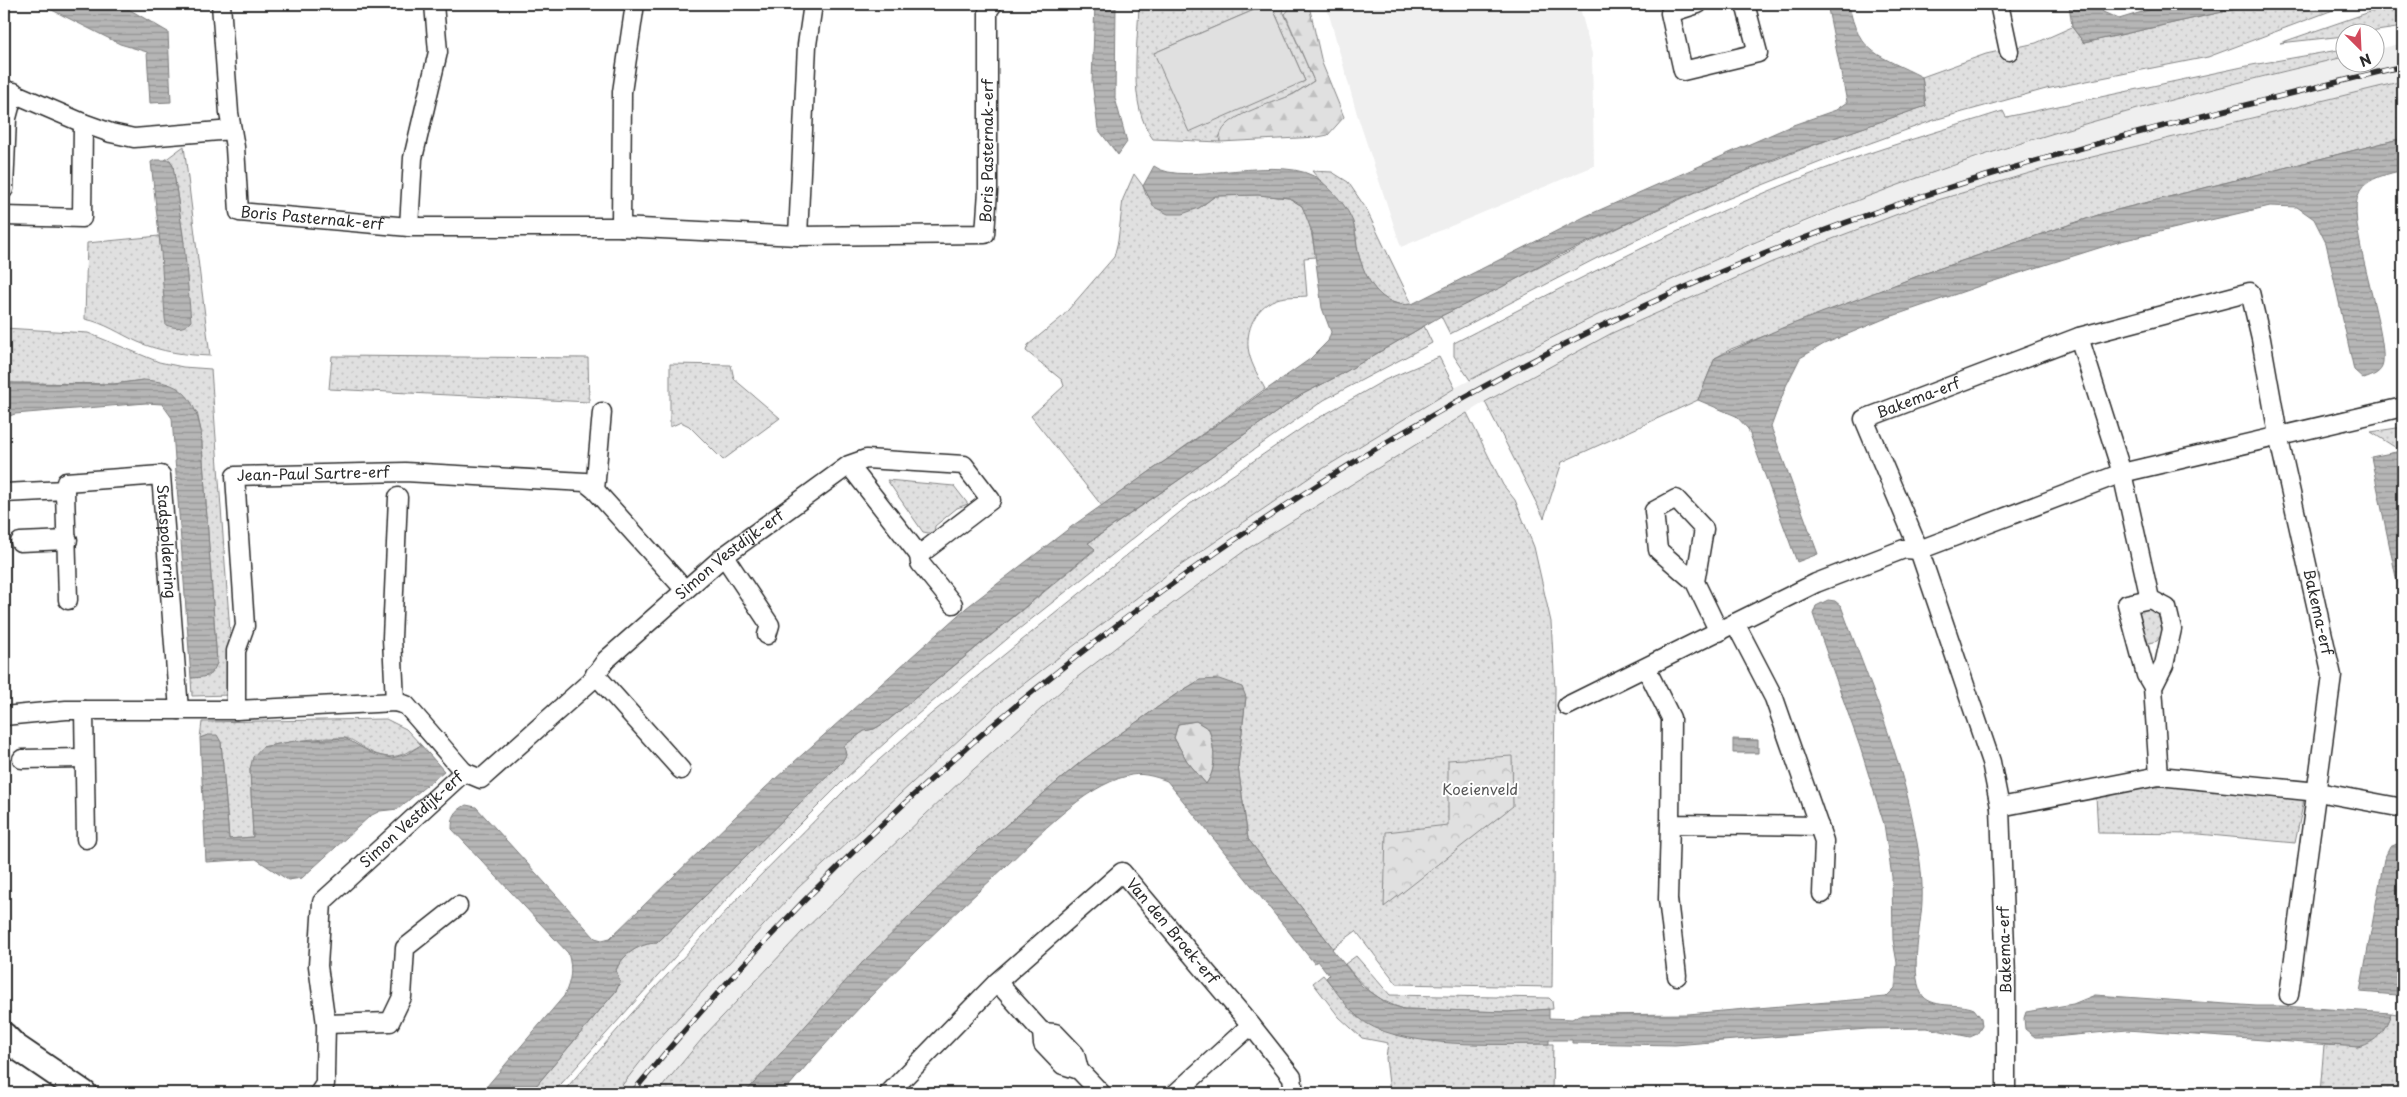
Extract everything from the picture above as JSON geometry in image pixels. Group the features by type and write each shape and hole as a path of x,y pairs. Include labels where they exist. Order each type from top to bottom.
{"street":[{"name":"Boris Pasternak-erf","path":"221,4 239,212 409,227 621,227 798,236 985,234 988,191 988,11 994,4"},
{"name":"Boris Pasternak-erf","path":"409,227 413,158 438,52 434,4"},
{"path":"621,227 622,92 635,4"},
{"path":"798,236 807,45 813,4"},
{"path":"1698,4 1670,13 1683,71 1758,53 1745,4"},
{"path":"1998,4 2009,51"},
{"path":"4,189 9,91 83,123 110,133 134,138 232,130"},
{"path":"4,216 82,218 83,123"},
{"name":"Bakema-erf","path":"2006,1093 2006,977 2000,807 1991,762 1920,550 1864,419 2079,337 2250,292 2261,339 2278,435 2332,676 2318,792 2289,995"},
{"path":"2079,337 2122,473 2141,566 2150,599"},
{"path":"1567,706 1816,583 1904,550 1920,550 2122,473 2403,407"},
{"path":"595,490 602,412"},
{"name":"Simon Vestdijk-erf","path":"319,1093 325,1084 326,1024 318,966 322,902 464,772 481,779 591,681 606,660 724,556 849,465 866,459 964,465 981,486 991,500 919,555"},
{"path":"849,465 919,555 920,563 953,604"},
{"name":"Jean-Paul Sartre-erf","path":"236,710 236,651 245,626 235,476 405,472 585,482 595,490 685,590"},
{"name":"Stadspolderring","path":"4,493 65,490 66,482 161,476 171,627 179,710"},
{"path":"65,490 68,540 68,600"},
{"name":"Jean-Paul Sartre-erf","path":"394,702 392,638 398,497"},
{"path":"20,542 68,540"},
{"path":"724,556 770,625 767,635"},
{"path":"1695,582 1719,632"},
{"path":"2154,691 2164,665 2172,629 2167,608 2150,599 2127,604 2146,675 2154,691 2159,776"},
{"path":"1735,623 1774,698 1824,841 1822,894"},
{"path":"1646,668 1671,718 1668,899 1677,976"},
{"path":"595,674 680,770"},
{"path":"4,716 84,710 236,710 394,702 406,705 464,772"},
{"path":"84,710 86,839"},
{"path":"22,759 84,758"},
{"path":"2000,807 2159,776 2318,792 2403,808"},
{"path":"1670,824 1819,826"},
{"name":"Van den Broek-erf","path":"889,1093 997,982 1122,872 1252,1025 1292,1077 1294,1093"},
{"path":"326,1024 390,1022 402,997 405,948 458,906"},
{"path":"997,982 1042,1032 1044,1044 1063,1065 1079,1070 1101,1093"},
{"path":"1176,1093 1252,1025"},
{"path":"7,1047 84,1093"}],"shaded area":[{"path":"48,4 120,4 168,32 171,102 150,103 147,52 120,44 50,9"},
{"path":"1095,4 1116,4 1115,98 1127,142 1118,155 1098,129 1092,81"},
{"path":"1326,4 1579,4 1592,54 1594,166 1401,247 1357,114"},
{"path":"1827,4 1849,4 1858,34 1865,44 1883,58 1922,77 1926,106 1781,156 1672,202 1560,255 1502,287 1441,316 1340,375 1301,395 1088,543 1095,549 886,722 874,729 864,731 844,746 846,755 842,762 657,943 638,947 623,959 616,970 620,982 616,991 530,1093 481,1093 564,996 570,980 571,970 568,953 452,829 455,814 459,809 466,805 476,807 595,938 602,940 610,938 765,788 966,608 1071,527 1310,359 1328,341 1331,332 1322,308 1312,232 1302,206 1289,198 1258,195 1215,196 1199,208 1182,214 1168,214 1154,207 1143,186 1154,166 1168,172 1187,174 1260,169 1284,169 1305,172 1321,181 1331,190 1347,210 1354,226 1361,262 1370,282 1376,290 1391,302 1412,304 1586,216 1793,125 1836,110 1847,102"},
{"path":"2069,4 2099,4 2103,12 2119,19 2168,4 2258,4 2084,43 2072,27"},
{"path":"2403,43 2403,81 2047,168 1924,204 1772,262 1612,333 1485,402 1247,549 1071,682 964,778 802,932 706,1034 657,1093 616,1093 656,1042 799,887 1000,702 1168,574 1319,471 1443,394 1645,290 1893,186 2089,122 2334,59 2334,72 2384,72 2384,48"},
{"path":"2403,138 2403,170 2368,182 2360,191 2356,205 2361,248 2379,324 2382,346 2383,363 2381,369 2376,374 2367,378 2364,379 2354,370 2326,243 2314,219 2297,207 2270,206 2121,241 1991,282 1884,319 1824,344 1800,358 1786,386 1771,427 1818,554 1797,562 1748,429 1736,416 1698,400 1715,358 1782,328 1923,274 2101,214"},
{"path":"155,160 170,160 173,166 184,243 191,321 186,326 180,328 166,325 161,252 151,162"},
{"path":"143,380 167,384 183,392 194,408 201,431 217,663 213,671 204,677 191,678 172,418 162,404 146,403 15,414 4,418 4,383 114,384"},
{"path":"2401,451 2403,463 2403,611 2371,457"},
{"path":"1828,600 1835,601 1841,606 1884,720 1903,778 1916,837 1922,878 1922,902 1916,961 1916,973 1921,993 1931,1002 1974,1009 1981,1018 1982,1026 1977,1034 1970,1037 1927,1028 1867,1029 1675,1045 1572,1043 1572,1040 1549,1040 1549,1044 1449,1043 1396,1035 1375,1028 1349,1009 1326,978 1329,975 1318,961 1314,963 1167,781 1137,774 1110,782 1094,790 1047,827 948,920 863,1004 783,1093 745,1093 861,964 977,850 1083,760 1175,695 1200,680 1219,679 1242,687 1246,697 1238,766 1248,839 1362,986 1388,1004 1404,1009 1508,1012 1549,1009 1549,1018 1572,1019 1579,1015 1688,1014 1886,997 1895,988 1897,963 1893,940 1892,877 1884,824 1860,747 1813,614 1816,606","holes":["1196,721 1209,729 1214,764 1206,784 1187,761 1174,738 1178,724"]},
{"path":"208,735 217,735 221,742 229,839 253,837 250,769 253,757 262,747 295,741 345,738 373,754 392,758 407,754 421,745 444,771 398,809 380,811 370,816 302,878 288,880 256,859 206,862 200,738"},
{"path":"1733,739 1758,740 1758,753 1733,753"},
{"path":"2399,843 2403,846 2403,982 2397,985 2397,995 2360,992 2384,859 2390,847"},
{"path":"2095,995 2391,1013 2380,1035 2371,1042 2359,1047 2127,1030 2035,1037 2025,1029 2024,1018 2026,1012 2073,1004"}],"green space":[{"path":"1139,4 1268,4 1154,53 1305,81 1271,4 1280,4 1314,81 1285,98 1254,110 1235,120 1219,137 1220,142 1153,139 1145,125 1137,92 1136,56"},
{"path":"1271,4 1305,81 1189,132 1154,53"},
{"path":"2258,4 2349,4 2208,57 2046,89 1934,120 1851,150 1722,201 1599,257 1450,334 1441,316 1614,230 1703,189 1798,151 1926,106 1922,77 1986,54 2036,43 2072,27 2084,43"},
{"path":"2393,4 2403,4 2403,27 2384,30 2384,22 2341,22"},
{"path":"1290,8 1310,10 1322,63 1344,117 1328,135 1220,142 1221,133 1236,118 1294,94 1314,81 1285,14"},
{"path":"2334,24 2334,37 2280,43"},
{"path":"2334,51 2334,59 2173,99 2060,131 1893,187 1785,230 1678,277 1573,327 1470,380 1454,356 1454,343 1589,274 1726,209 1819,171 2003,111 2006,117 2252,65"},
{"path":"2403,81 2403,138 2101,214 1923,274 1731,349 1715,358 1698,400 1562,462 1544,518 1485,402 1612,333 1772,262 1924,204 2047,168"},
{"path":"184,146 210,356 165,351 138,342 99,323 85,319 87,243 159,236 161,252 184,243 173,166 170,160 165,160"},
{"path":"1312,171 1332,172 1348,182 1365,207 1412,304 1391,302 1376,290 1370,282 1361,262 1352,222"},
{"path":"1134,174 1143,186 1146,195 1199,208 1215,196 1258,195 1289,198 1302,206 1309,221 1316,257 1304,258 1307,296 1283,297 1272,301 1258,312 1250,328 1248,336 1249,353 1265,389 1102,506 1031,416 1064,386 1062,380 1026,351 1028,345 1062,317 1114,257 1123,199"},
{"path":"1424,326 1432,343 1324,400 1170,509 1019,629 905,725 847,777 743,881 553,1093 530,1093 616,991 620,982 616,970 623,959 638,947 657,943 842,762 846,755 843,746 864,731 874,729 886,722 1095,550 1087,544 1301,395 1340,375"},
{"path":"4,328 88,333 159,362 183,367 211,369 234,688 231,695 192,696 191,678 209,676 217,663 201,431 197,412 143,380 114,384 4,383"},
{"path":"332,356 588,358 589,402 329,389"},
{"path":"1439,357 1455,388 1319,471 1168,574 1000,702 799,887 656,1042 616,1093 562,1093 632,1013 740,896 845,790 931,714 1190,504 1308,424 1385,380"},
{"path":"670,364 731,365 734,379 780,418 723,460 689,426 681,422 670,427"},
{"name":"Koeienveld","path":"1467,413 1503,485 1515,500 1534,547 1551,622 1555,688 1552,987 1397,984 1356,931 1333,948 1248,839 1238,766 1246,697 1200,680 1175,695 1083,760 977,850 745,1093 657,1093 706,1034 802,932 964,778 1071,682 1247,549"},
{"path":"2403,427 2403,463 2401,451 2371,432"},
{"path":"887,480 954,486 968,504 957,508 935,526 934,534 923,532"},
{"path":"2149,605 2165,612 2168,626 2157,641 2141,645 2133,609"},
{"path":"386,719 406,729 421,745 398,756 391,757 377,755 346,738 312,739 262,747 250,769 253,837 229,839 221,742 208,735 200,738 202,722"},
{"path":"1196,721 1209,729 1212,743 1214,764 1206,784 1187,761 1174,738 1178,724"},
{"name":"Koeienveld","path":"1512,756 1513,806 1384,907 1386,832 1448,825 1448,760"},
{"path":"2166,786 2280,796 2304,800 2295,843 2199,834 2098,833 2096,796 2132,789"},
{"path":"1356,956 1390,995 1549,998 1552,1001 1553,1009 1508,1012 1404,1009 1378,997 1358,979 1345,964"},
{"path":"1323,975 1358,1018 1488,1044 1553,1044 1552,1093 1390,1093 1386,1058 1388,1043 1362,1038 1339,1017 1313,983"},
{"path":"2391,1013 2403,1015 2403,1093 2320,1093 2324,1045 2346,1046 2365,1043 2380,1033"}],"railway":[{"path":"632,1093 750,957 877,829 1013,708 1156,595 1307,492 1463,398 1624,316 1789,244 1864,216 1940,190 2093,145 2403,66"}]}
